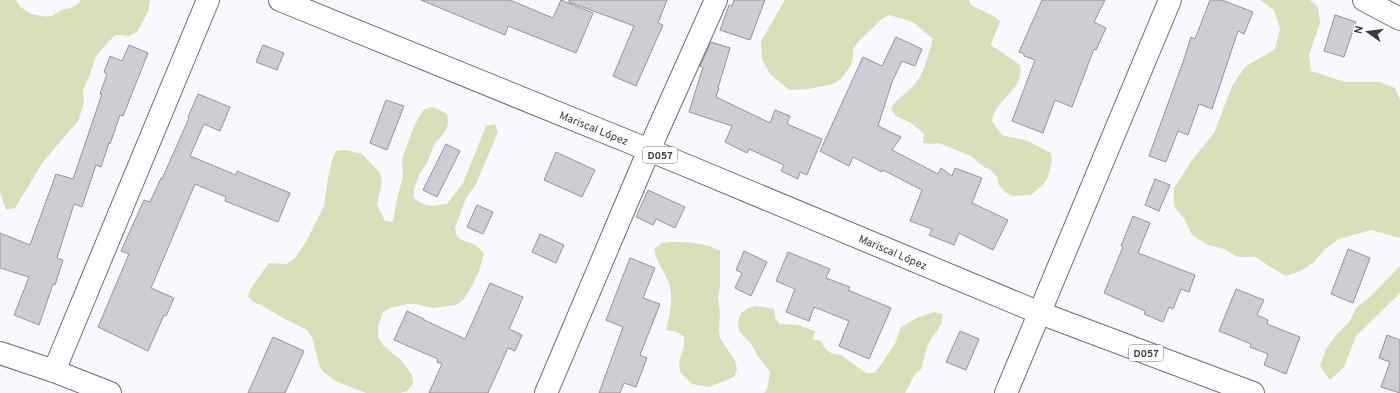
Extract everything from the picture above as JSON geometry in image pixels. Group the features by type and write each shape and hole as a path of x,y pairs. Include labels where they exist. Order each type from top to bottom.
{"street":[{"path":"54,371 208,0"},
{"name":"Mariscal López","path":"280,0 649,150 1040,313"},
{"path":"546,393 649,150 716,0"},
{"path":"1006,393 1170,0"},
{"path":"1364,0 1400,19"},
{"name":"D057","path":"1040,313 1253,393"},
{"path":"0,353 54,371 110,393"}],"green space":[{"path":"0,0 16,0 18,4 26,11 36,15 46,16 73,7 81,0 150,0 148,12 137,32 129,36 116,35 96,56 83,90 84,103 78,121 43,162 15,208 6,210 0,191"},
{"path":"785,0 969,0 971,5 994,16 1000,21 991,45 1020,65 1020,74 1014,88 998,106 992,121 1002,135 1028,141 1051,153 1052,161 1048,177 1044,184 1031,195 1013,196 1005,192 999,185 997,177 991,170 984,167 971,156 939,143 923,143 924,134 911,123 896,116 891,109 918,79 924,68 933,39 913,22 889,15 882,19 858,42 853,49 851,65 841,79 833,84 808,89 790,90 770,74 762,59 761,41"},
{"path":"1260,0 1310,0 1318,7 1320,23 1309,55 1311,71 1345,82 1380,82 1395,88 1400,100 1400,238 1371,230 1339,239 1325,249 1314,262 1301,271 1285,276 1255,257 1238,257 1224,249 1208,245 1192,235 1185,220 1174,206 1174,188 1192,160 1214,133 1233,84 1245,67 1275,49 1280,29 1274,10"},
{"path":"432,107 447,114 448,123 446,130 435,143 414,189 414,198 426,205 433,206 447,204 463,183 486,126 495,124 498,132 476,184 466,198 455,228 457,237 478,247 484,254 479,271 468,293 463,300 456,305 432,308 416,304 407,304 390,308 383,312 378,327 378,337 382,344 402,361 412,375 413,384 407,391 400,393 366,393 337,382 323,372 319,364 312,337 307,330 253,302 248,296 251,288 269,263 287,264 294,259 306,242 324,206 328,178 332,160 336,151 345,150 362,154 380,173 382,181 377,205 385,221 393,222 403,176 402,159 414,126 423,110"},
{"path":"690,242 702,244 720,251 720,287 718,296 720,338 735,361 737,369 734,377 709,387 692,384 680,372 679,363 684,345 684,337 677,332 666,330 670,312 671,293 668,281 654,249 662,243"},
{"path":"1400,266 1400,293 1356,336 1344,367 1330,380 1320,366 1326,349 1337,334 1349,322 1357,307 1371,296"},
{"path":"757,306 774,309 775,318 780,324 798,325 815,331 813,339 821,341 826,350 833,354 841,355 866,373 875,373 895,344 901,327 917,318 934,312 942,314 942,323 928,344 921,369 915,374 905,393 764,393 767,389 770,372 759,358 751,344 739,331 738,322 741,313 748,308"}],"building":[{"path":"421,0 510,0 553,18 561,0 593,13 576,53 508,26 505,35"},
{"path":"569,0 667,0 658,23 663,25 636,86 613,76 634,26 569,2"},
{"path":"734,0 765,0 750,40 720,30 729,5 732,6"},
{"path":"1042,0 1105,0 1094,22 1106,28 1096,50 1094,49 1072,107 1055,100 1043,133 1012,121 1035,60 1024,56 1024,54 1019,52"},
{"path":"1210,0 1222,0 1253,12 1244,34 1238,31 1212,109 1199,104 1188,135 1178,131 1166,162 1149,156 1191,37 1195,39"},
{"path":"1335,15 1356,22 1344,57 1324,51"},
{"path":"896,37 922,49 915,66 902,61 892,82 878,126 901,137 892,150 938,174 941,168 952,176 955,168 982,178 972,203 1008,220 993,250 959,233 954,245 929,235 932,229 910,221 922,190 883,170 882,172 853,157 849,166 820,151 863,57 882,66"},
{"path":"711,42 730,48 716,97 770,123 775,110 790,116 787,124 822,139 807,175 800,172 798,179 781,171 784,165 749,149 747,153 725,142 732,126 689,112 703,67 700,66"},
{"path":"129,45 148,53 123,116 120,115 101,167 96,165 82,207 74,204 57,258 63,260 39,325 14,315 29,277 0,268 0,233 30,245 56,174 73,179 102,94 100,94 107,74 104,72 110,56 122,61"},
{"path":"263,45 284,53 277,70 256,62"},
{"path":"198,94 230,107 220,131 204,124 190,156 236,175 237,171 290,193 278,222 225,201 226,197 195,184 151,288 174,298 166,316 164,315 148,351 98,327 129,254 121,251 144,200 150,202 161,178 162,179"},
{"path":"386,100 404,106 387,150 370,143"},
{"path":"446,144 460,151 437,197 423,190"},
{"path":"556,152 595,170 582,197 544,180"},
{"path":"1155,179 1170,185 1159,211 1145,205"},
{"path":"648,190 685,207 675,228 656,219 653,225 636,217"},
{"path":"477,205 493,212 483,234 467,227"},
{"path":"1133,216 1150,223 1138,253 1195,275 1189,292 1181,289 1173,309 1169,307 1163,322 1144,314 1145,311 1104,293 1123,247 1121,246"},
{"path":"540,234 564,245 556,263 532,252"},
{"path":"1348,249 1370,258 1353,303 1331,294"},
{"path":"744,251 767,262 751,296 735,288 742,273 736,270"},
{"path":"788,252 830,269 826,278 850,287 848,290 891,308 869,359 839,346 849,321 814,307 809,321 786,312 795,289 776,281"},
{"path":"630,258 655,268 643,298 660,304 640,355 647,358 636,387 624,383 620,393 599,393 623,327 606,320"},
{"path":"490,283 523,297 509,329 522,335 515,351 508,348 488,393 429,393 442,364 437,362 438,359 394,340 407,311 465,339"},
{"path":"1236,289 1264,300 1257,315 1268,320 1267,324 1300,337 1286,374 1264,365 1268,354 1250,347 1251,344 1219,331"},
{"path":"960,331 979,339 966,370 946,362"},
{"path":"1387,335 1400,340 1400,393 1381,387 1390,362 1379,358"},
{"path":"273,337 304,351 285,393 248,393"}]}
